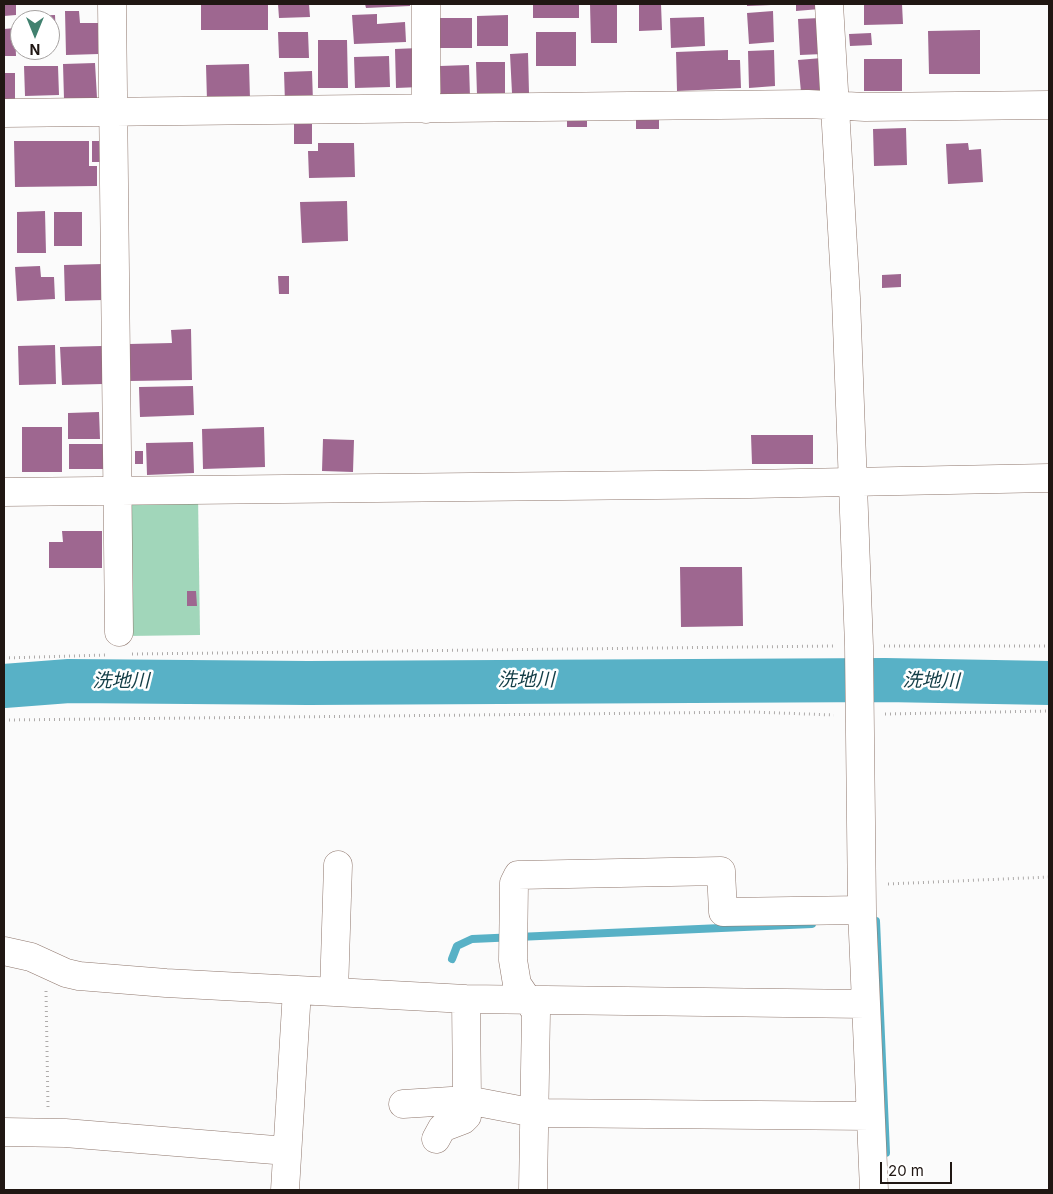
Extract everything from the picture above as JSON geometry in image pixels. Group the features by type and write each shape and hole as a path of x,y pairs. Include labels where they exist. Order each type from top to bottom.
{"street":[{"path":"112,4 120,647"},
{"path":"426,4 426,109"},
{"path":"829,4 846,298 859,649 865,1004 874,1190"},
{"path":"4,113 835,105 1049,105"},
{"path":"4,492 730,484 1049,478"},
{"path":"334,992 338,865"},
{"path":"533,1190 536,1012 517,984 512,938 514,883 518,875 722,871 723,912 862,898"},
{"path":"4,951 31,957 66,973 78,976 297,990 466,999 865,1004"},
{"path":"285,1190 297,990"},
{"path":"436,1139 442,1128 463,1120 467,1116 466,999"},
{"path":"403,1104 467,1100 535,1113 870,1116"},
{"path":"4,1132 48,1133 287,1151"}],"path":[{"path":"4,658 120,647 859,649 1049,646"},
{"path":"4,720 743,712 1049,711"},
{"path":"862,898 1049,877"},
{"path":"46,964 48,1133"}],"green space":[{"path":"198,495 200,635 128,636 127,496"}],"building":[{"path":"4,4 16,4 16,10 10,10 10,16 4,16"},
{"path":"201,4 268,4 268,30 201,30"},
{"path":"278,4 309,4 310,17 279,18"},
{"path":"365,4 410,4 410,6 366,8"},
{"path":"533,4 579,4 579,18 533,18"},
{"path":"590,4 617,4 617,43 591,43"},
{"path":"639,4 661,4 662,30 639,31"},
{"path":"747,4 771,4 771,5 747,6"},
{"path":"796,4 819,4 820,9 796,11"},
{"path":"864,4 902,4 903,24 864,25"},
{"path":"65,11 79,11 80,23 99,23 99,54 66,55"},
{"path":"773,11 774,42 749,44 747,13"},
{"path":"377,14 377,24 405,22 406,42 354,44 352,15"},
{"path":"508,15 508,46 477,46 477,16"},
{"path":"704,17 705,46 671,48 670,18"},
{"path":"439,18 472,18 472,48 439,48"},
{"path":"820,18 823,54 800,55 798,19"},
{"path":"10,28 10,56 4,56 4,29"},
{"path":"980,30 980,74 929,74 928,31"},
{"path":"278,32 308,32 309,58 279,58"},
{"path":"536,32 576,32 576,66 536,66"},
{"path":"871,33 872,45 850,46 849,34"},
{"path":"318,40 347,40 348,88 318,88"},
{"path":"419,48 420,87 396,88 395,49"},
{"path":"728,50 728,60 740,60 741,88 677,91 676,52"},
{"path":"774,50 775,86 749,88 748,51"},
{"path":"528,53 529,93 512,93 510,54"},
{"path":"389,56 390,87 355,88 354,57"},
{"path":"822,58 825,90 801,92 798,60"},
{"path":"864,59 902,59 902,91 864,91"},
{"path":"476,62 505,62 505,95 477,95"},
{"path":"95,63 97,98 64,99 63,64"},
{"path":"249,64 250,99 207,101 206,65"},
{"path":"469,65 470,97 441,98 440,66"},
{"path":"24,66 58,66 59,95 25,96"},
{"path":"312,71 313,102 285,103 284,72"},
{"path":"4,73 15,73 15,99 4,99"},
{"path":"587,112 587,127 567,127 567,113"},
{"path":"636,115 659,115 659,129 636,129"},
{"path":"312,121 312,144 294,144 294,122"},
{"path":"906,128 907,165 874,166 873,129"},
{"path":"14,141 89,141 89,166 97,166 97,186 15,187"},
{"path":"92,141 101,141 101,162 92,162"},
{"path":"318,143 354,143 355,177 309,178 308,151 318,151"},
{"path":"968,143 969,150 981,149 983,182 948,184 946,144"},
{"path":"347,201 348,241 302,243 300,202"},
{"path":"45,211 46,253 17,253 17,212"},
{"path":"54,212 82,212 82,246 54,246"},
{"path":"103,264 104,300 65,301 64,265"},
{"path":"40,266 41,277 54,277 55,299 17,301 15,267"},
{"path":"901,274 901,287 882,288 882,275"},
{"path":"278,276 289,276 289,294 279,294"},
{"path":"191,329 192,380 130,381 129,344 172,343 171,330"},
{"path":"55,345 56,384 19,385 18,346"},
{"path":"102,346 103,384 62,385 60,347"},
{"path":"193,386 194,415 140,417 139,387"},
{"path":"99,412 100,439 68,439 68,413"},
{"path":"22,427 62,427 62,472 22,472"},
{"path":"264,427 265,467 203,469 202,429"},
{"path":"751,435 813,435 813,464 752,464"},
{"path":"323,439 354,440 353,472 322,471"},
{"path":"193,442 194,473 147,475 146,443"},
{"path":"69,444 106,444 106,469 69,469"},
{"path":"135,451 143,451 143,464 135,464"},
{"path":"62,531 102,531 102,568 49,568 49,542 63,542"},
{"path":"680,567 742,567 743,626 681,627"},
{"path":"187,591 196,591 197,606 187,606"}],"waterway":[{"name":"洗地川","path":"4,686 69,681 308,683 885,680 1049,683"},
{"path":"873,921 876,921 886,1153"},
{"path":"452,959 457,946 472,939 812,924"}]}
